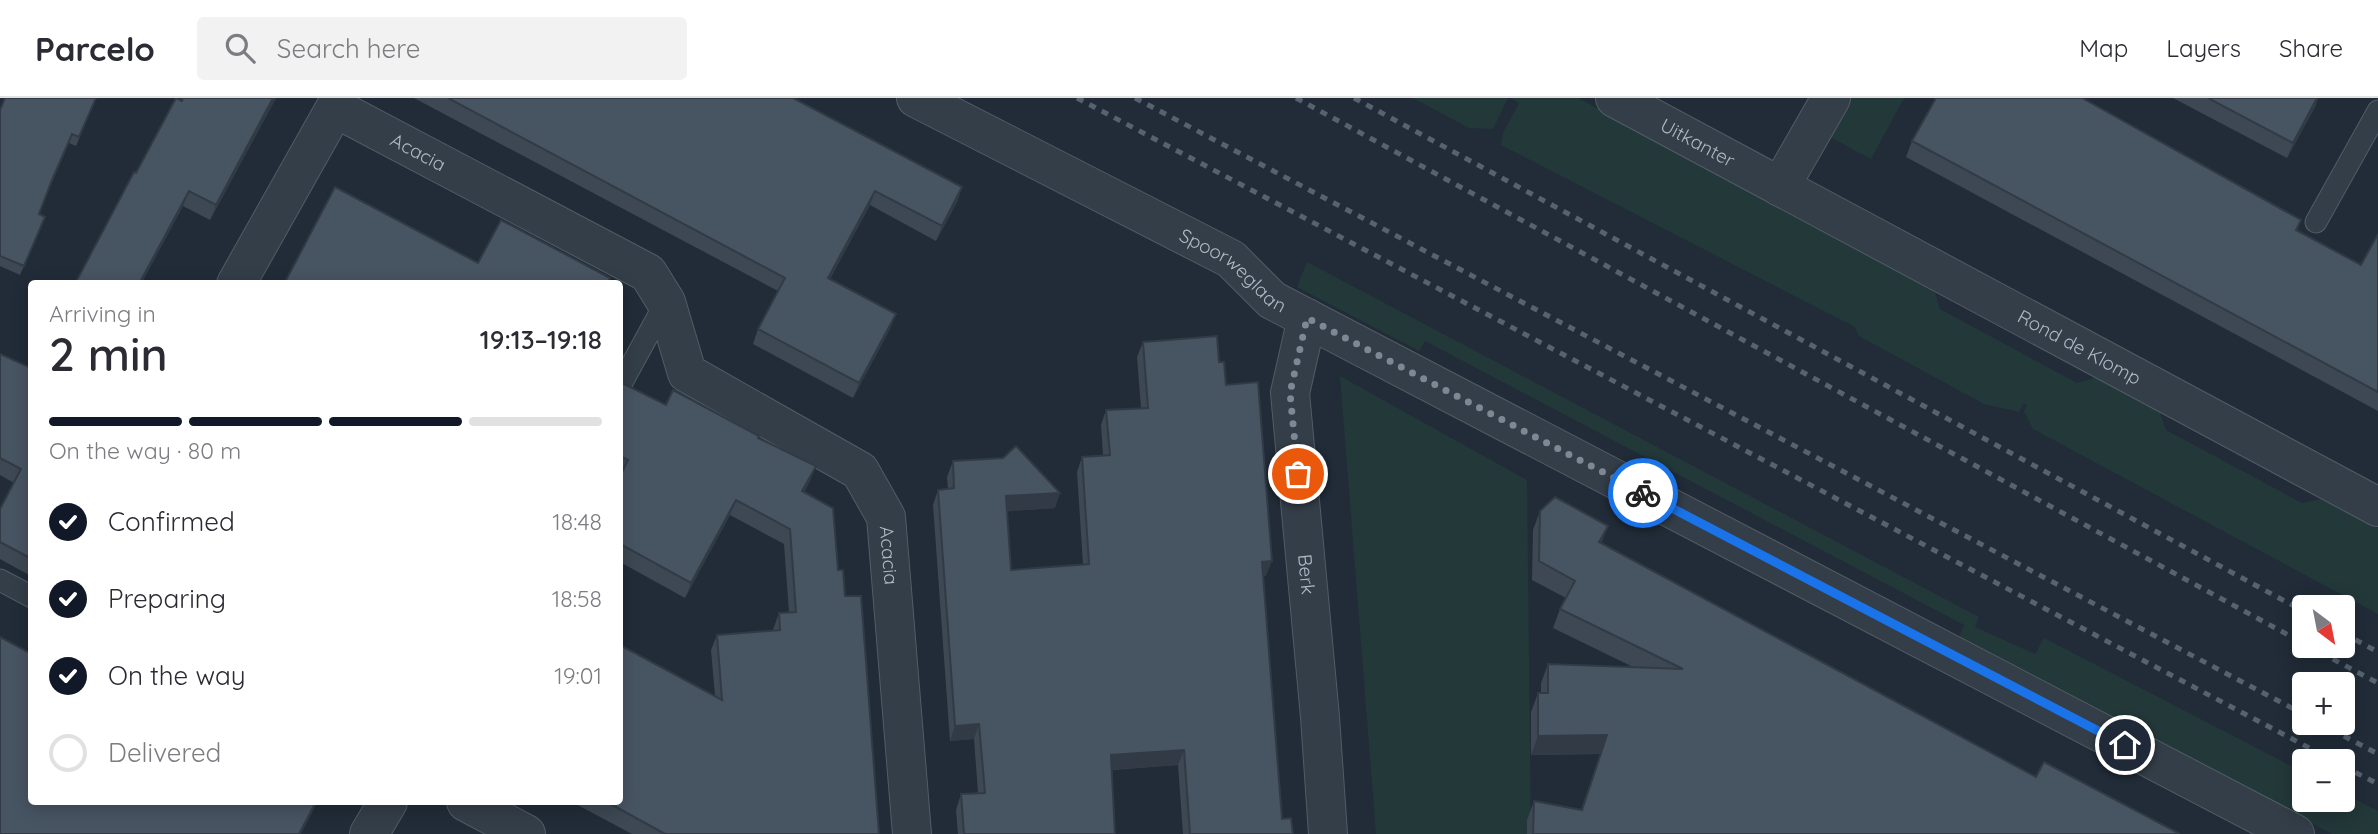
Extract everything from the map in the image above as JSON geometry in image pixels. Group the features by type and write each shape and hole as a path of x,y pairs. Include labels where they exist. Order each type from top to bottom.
{"street":[{"name":"Spoorweglaan","path":"916,98 1231,259 1272,300 2295,834"},
{"name":"Uitkanter","path":"1615,98 1780,187"},
{"path":"1780,187 1831,98"},
{"name":"Acacia","path":"238,280 337,103 649,273 666,302 687,373 860,471 886,517 912,834"},
{"name":"Rond de Klomp","path":"1780,187 2378,507"},
{"name":"Berk","path":"1307,318 1290,393 1328,834"},
{"path":"369,834 386,805"},
{"path":"472,805 526,834"}],"lane":[{"path":"2316,222 2378,111"},
{"path":"623,381 666,302"},
{"path":"0,580 28,595"}],"green space":[{"path":"1413,98 1508,98 1493,129 1469,128"},
{"path":"1511,98 1578,98 1934,289 1940,309 2077,383 2097,377 2159,410 2166,430 2302,503 2322,499 2378,528 2378,614 2356,602 2356,595 2343,595 2033,429 2024,411 2027,405 2023,404 2019,412 1984,404 1859,336 1855,327 1501,145 1503,133 1519,103"},
{"path":"1851,98 1904,98 1871,159 1830,137"},
{"path":"1307,262 1979,617 1975,627 2035,654 2044,638 2292,766 2292,812 2355,812 2355,799 2378,811 2378,834 2332,834 1959,637 1964,625 1425,341 1419,351 1297,287"},
{"path":"1340,376 1527,480 1531,834 1376,834"}],"building":[{"path":"5,98 96,98 79,137 72,134 52,180 39,214 45,217 24,266 0,256 0,110"},
{"path":"176,98 182,101 183,98 273,98 216,205 189,191 141,280 77,280 134,172 136,173"},
{"path":"448,98 793,98 962,187 942,226 875,191 828,278 896,314 859,383 758,329 785,278"},
{"path":"1936,98 2082,98 2301,220 2296,230 2361,265 2378,234 2378,392 1912,141"},
{"path":"2208,98 2317,98 2293,143"},
{"path":"335,187 478,263 501,220 610,278 609,280 286,280"},
{"path":"1217,336 1219,362 1224,362 1226,385 1258,382 1272,561 1262,562 1282,819 1291,818 1293,834 1190,834 1184,750 1111,755 1115,834 964,834 961,794 985,793 979,724 955,726 938,490 954,488 953,461 1003,458 1016,446 1060,493 1006,496 1011,570 1089,564 1082,457 1110,455 1106,410 1148,408 1143,342"},
{"path":"0,354 28,367 28,557 0,542 0,509 21,469 0,458"},
{"path":"623,384 666,405 673,390 759,436 758,438 816,466 802,491 833,508 838,570 843,570 845,596 861,596 879,834 665,834 612,805 623,805 623,647 722,700 717,635 780,630 779,613 796,612 790,529 736,500 691,583 623,546 623,470 628,460 623,458"},
{"path":"1555,497 1608,526 1599,542 2036,777 2044,762 2180,834 1533,834 1534,801 1582,810 1607,735 1538,736 1538,693 1548,693 1548,664 1683,669 1560,609 1575,581 1539,561 1540,511"},
{"path":"0,637 28,652 28,805 314,805 299,834 0,834"}],"railway":[{"path":"1077,98 2311,749"},
{"path":"1135,98 2292,708"},
{"path":"1296,98 2292,637"},
{"path":"1354,98 2292,605"},
{"path":"2356,640 2378,652"},
{"path":"2331,658 2378,683"},
{"path":"2342,735 2378,754"},
{"path":"2355,772 2378,784"}],"way so far":[{"path":"1298,474 1290,393 1307,318 1643,493"}],"route":[{"path":"1643,493 2125,745"}]}
